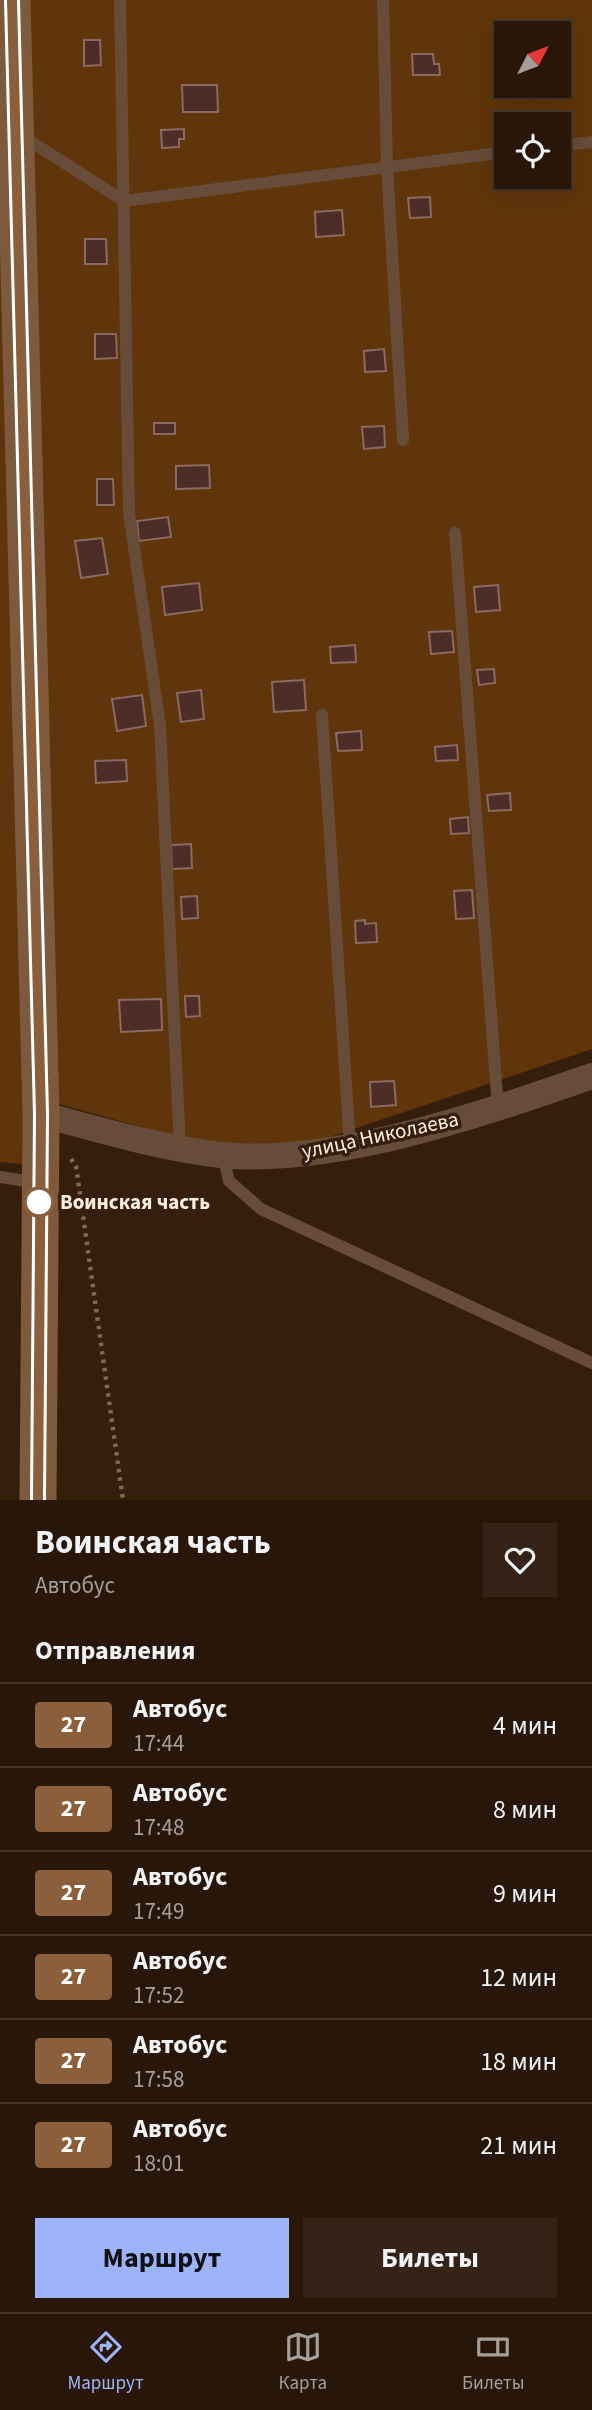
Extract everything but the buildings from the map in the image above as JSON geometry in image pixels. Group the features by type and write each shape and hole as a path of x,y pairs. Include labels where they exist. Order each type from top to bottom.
{"main road":[{"path":"12,0 41,1114 38,1500"}],"street":[{"name":"улица Николаева","path":"41,1114 154,1144 223,1155 305,1154 350,1146 498,1109 592,1076"}],"lane":[{"path":"120,0 129,513 160,725 180,1148"},
{"path":"383,0 387,166 403,440"},
{"path":"16,132 124,201 494,153"},
{"path":"571,144 592,142"},
{"path":"455,533 498,1109"},
{"path":"322,715 350,1146"},
{"path":"223,1155 229,1181 261,1209 592,1363"},
{"path":"0,1177 39,1183"}],"path":[{"path":"69,1156 76,1166 123,1500"}],"shaded area":[{"path":"0,0 592,0 592,1049 312,1143 223,1150 23,1094 22,1164 0,1162"}],"bus line":[{"name":"27","path":"12,0 41,1114 38,1500"}],"place":[{"name":"Воинская часть","path":"39,1202"}]}
